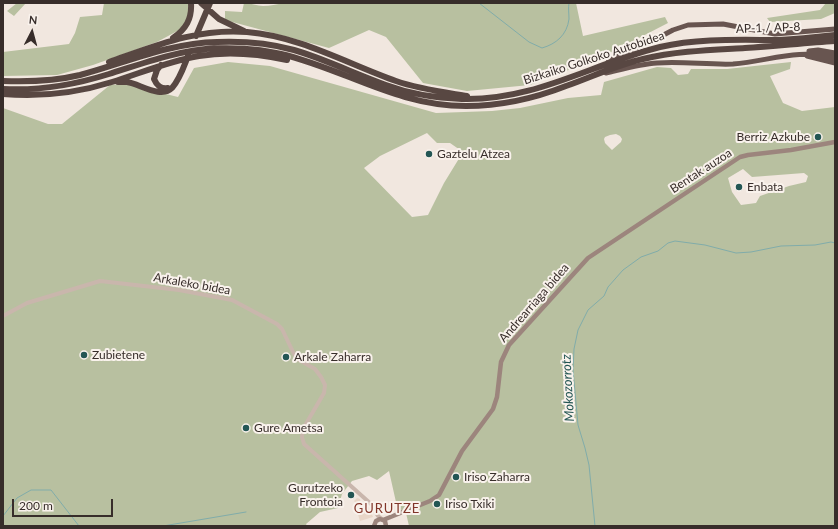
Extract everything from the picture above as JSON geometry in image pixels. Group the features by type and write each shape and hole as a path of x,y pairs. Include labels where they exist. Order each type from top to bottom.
{"highway":[{"path":"169,41 187,25 191,15 191,3"},
{"path":"200,3 219,19 247,32"},
{"path":"110,83 127,82 159,92 168,91 173,86 183,67 210,3"},
{"path":"603,66 618,55 652,41 673,30 688,25 722,24 775,34 835,29"},
{"path":"94,71 99,66 169,41 206,34 247,32 298,43 397,81 424,89 484,99"},
{"name":"AP-1 / AP-8","path":"702,40 782,40 835,35"},
{"name":"Bizkaiko Golkoko Autobidea","path":"3,81 33,82 66,78 94,71 144,55 189,44 214,42 250,43 291,49 321,59 385,85 405,91 448,98 484,99 530,91 659,47 702,40"},
{"name":"AP-1 / AP-8","path":"703,50 835,41"},
{"name":"Bizkaiko Golkoko Autobidea","path":"3,88 37,89 73,84 168,56 206,49 226,48 259,50 280,54 304,61 406,98 427,103 463,106 490,106 512,103 548,93 618,66 643,59 703,50"},
{"path":"588,77 634,66 657,63 724,64 747,62 818,50 835,58"},
{"path":"3,94 48,94 80,90 110,83 162,65 200,56 227,54 260,55 300,62 304,61"},
{"path":"794,55 817,58 835,58"},
{"path":"162,65 154,75 155,82 158,86 164,89 173,86"}],"main road":[{"name":"Bentak auzoa","path":"653,215 742,156 791,150 835,142"},
{"name":"Andrearriaga bidea","path":"368,526 437,497 462,451 492,409 497,397 501,362 512,341 583,263 653,215"},
{"path":"386,526 393,516"},
{"path":"382,519 386,522 386,526"}],"street":[{"name":"Arkaleko bidea","path":"3,316 27,303 100,281 179,290 223,297 271,319 282,329 294,354 299,360 315,369 325,386 324,393 303,430 302,437 304,444 371,504 376,513"},
{"path":"376,513 382,519"},
{"path":"375,523 376,513"}],"green space":[{"path":"17,3 26,3 14,16 7,11"},
{"path":"104,3 189,3 188,16 181,29 157,42 93,65 57,75 3,76 3,52 69,44 75,33 80,17 102,15"},
{"path":"244,3 263,6 284,3 576,3 583,36 665,17 668,23 602,57 530,85 467,91 423,83 386,37 369,30 329,48 225,20 225,11 242,12"},
{"path":"826,3 835,3 835,13 821,19 770,22 767,18 820,10"},
{"path":"228,62 270,66 436,113 492,111 520,108 568,98 601,95 604,82 657,67 671,68 678,75 688,74 691,69 727,69 791,62 790,69 770,76 783,103 802,111 835,107 835,526 409,526 406,513 398,511 389,471 377,480 369,476 352,481 342,494 338,508 320,512 306,524 307,526 3,526 3,108 48,124 62,124 110,85 125,84 178,97 194,68","holes":["427,133 437,143 450,143 463,152 444,183 428,215 412,217 364,168 380,156","616,134 622,139 621,142 612,150 605,143 604,139 605,137","743,169 752,177 804,173 808,176 806,182 760,196 756,203 741,205 732,192 728,178"]}],"shaded area":[{"path":"357,498 360,499 361,504 366,508 369,507 373,517 360,521 357,511 361,509 354,501"}],"waterway":[{"path":"479,3 529,42 542,48 552,44 560,38 566,30 569,19 569,3"},
{"name":"Mokozorrotz","path":"595,526 589,465 578,425 573,370 574,349 578,330 588,310 604,296 608,287 623,270 641,257 658,251 668,243 675,241 705,245 736,253 751,252 781,246 815,245 831,242 835,243"},
{"path":"3,516 17,498 31,490 51,490 79,526"},
{"path":"163,526 246,512"}],"place":[{"name":"Berriz Azkube","path":"818,137"},
{"name":"Gaztelu Atzea","path":"429,154"},
{"name":"Enbata","path":"739,187"},
{"name":"Zubietene","path":"84,355"},
{"name":"Arkale Zaharra","path":"286,357"},
{"name":"Gure Ametsa","path":"246,428"},
{"name":"Iriso Zaharra","path":"456,477"},
{"name":"Gurutzeko Frontoia","path":"351,495"},
{"name":"Iriso Txiki","path":"437,504"}],"district":[{"name":"GURUTZE","path":"387,509"}]}
